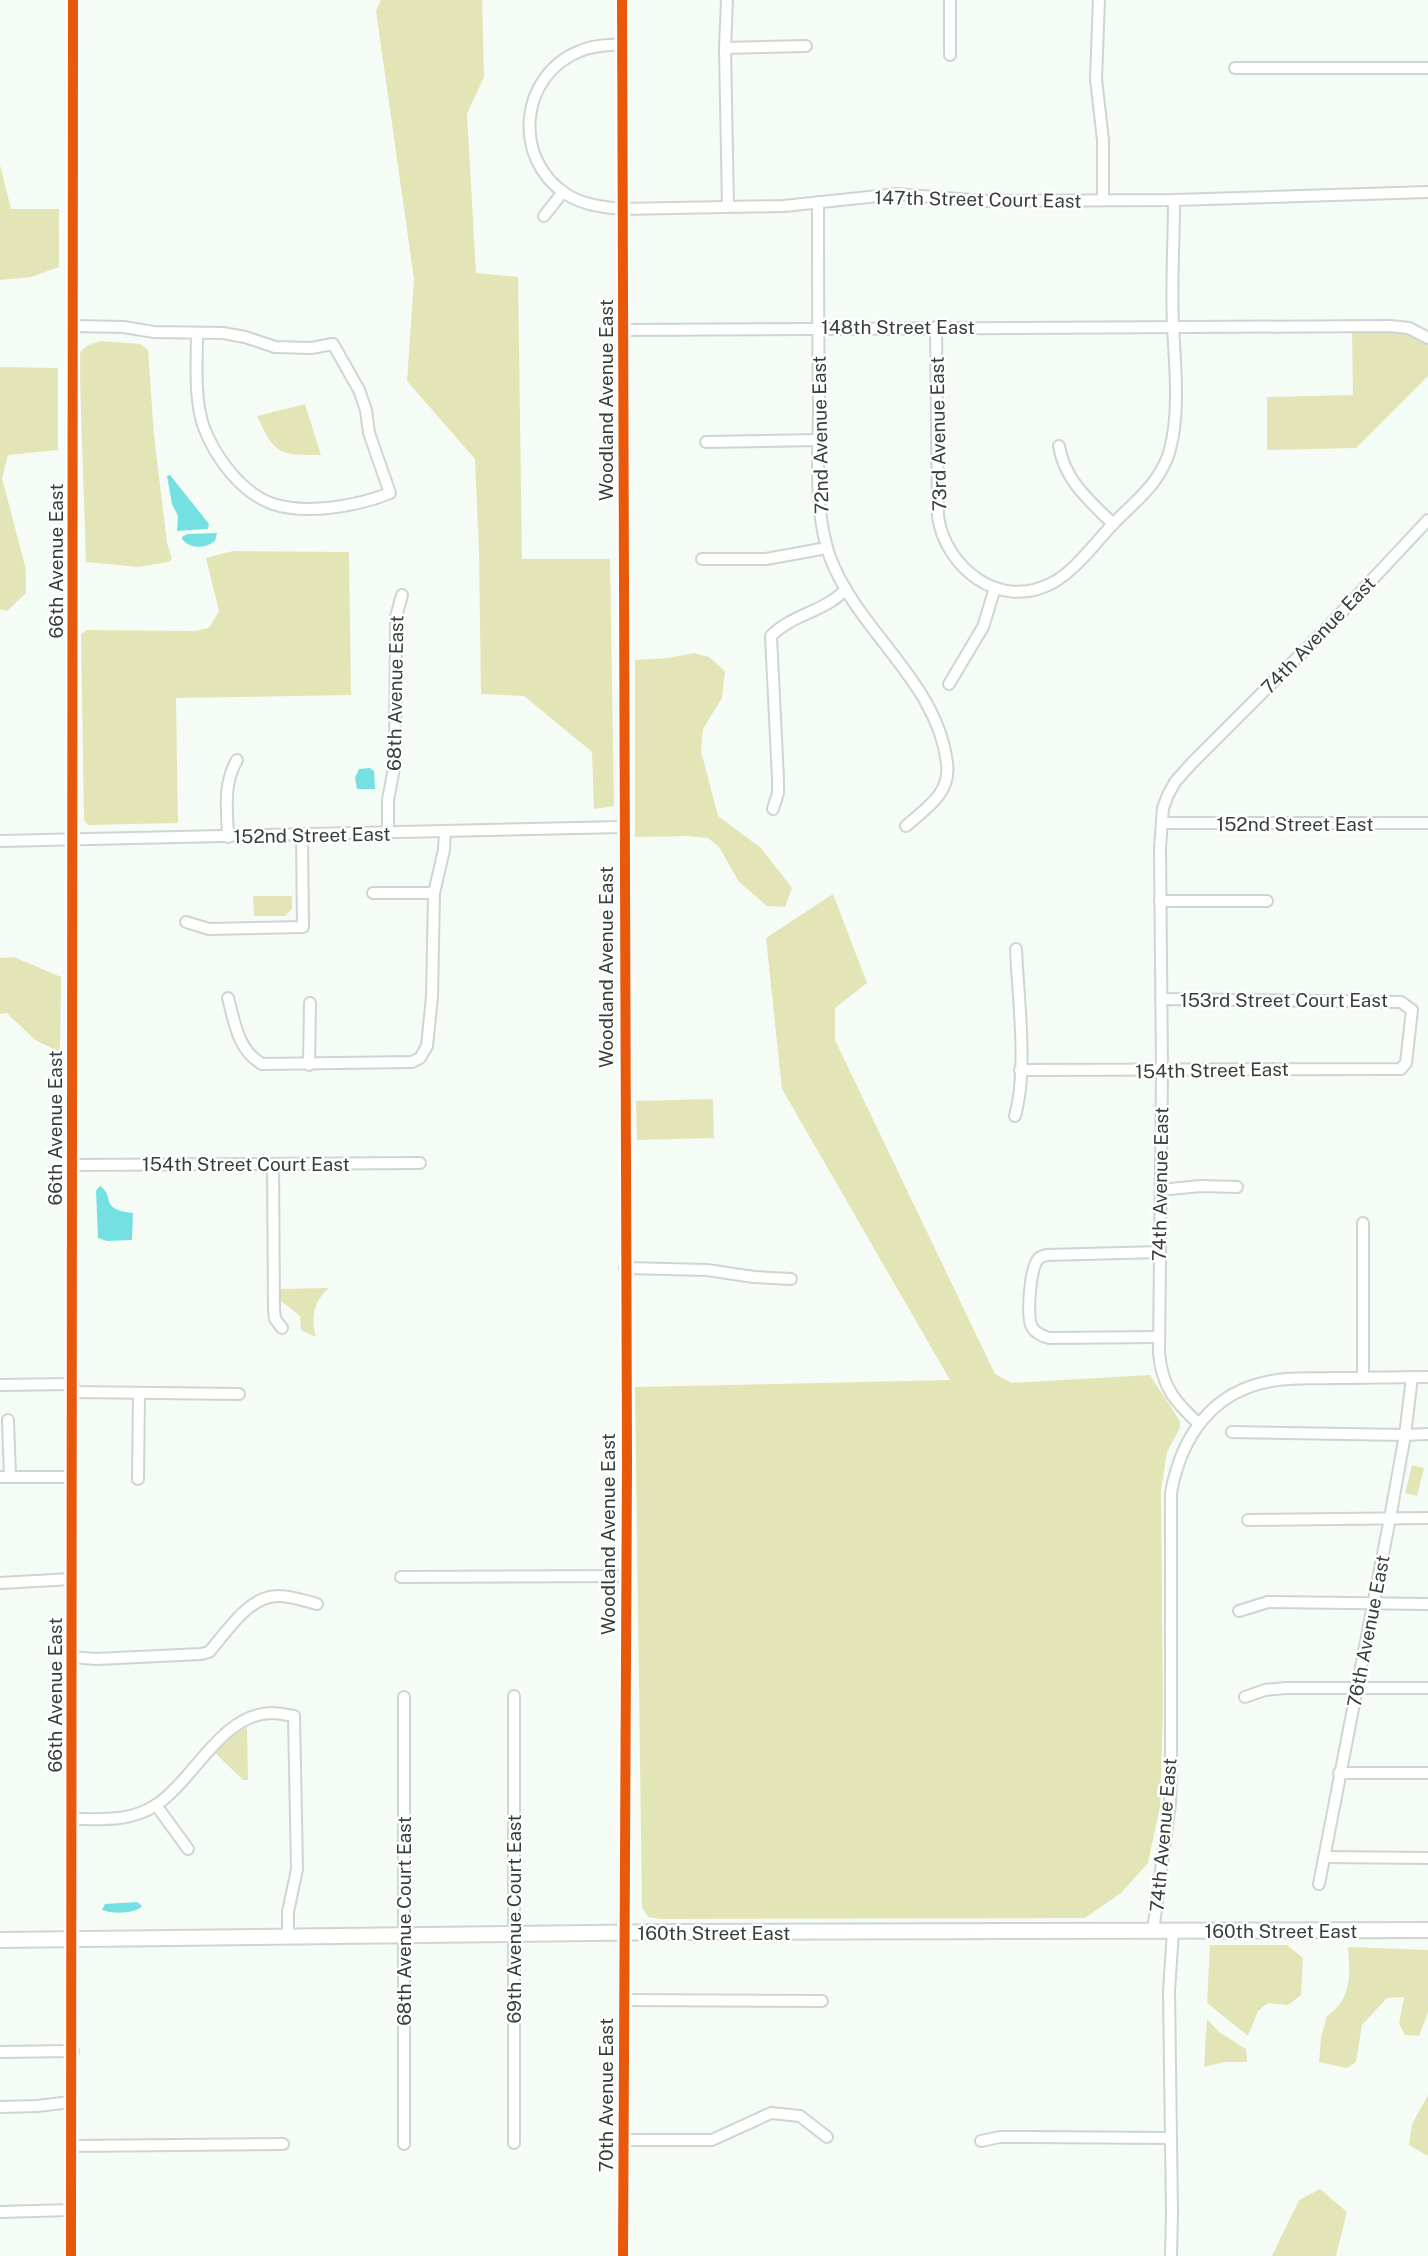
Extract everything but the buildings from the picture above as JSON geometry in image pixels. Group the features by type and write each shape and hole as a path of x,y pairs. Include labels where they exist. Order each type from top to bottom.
{"main road":[{"name":"160th Street East","path":"0,1940 404,1934 1428,1930"}],"street":[{"name":"66th Avenue East","path":"71,2256 73,0"},
{"name":"Woodland Avenue East","path":"622,0 624,1934"},
{"path":"727,0 727,207"},
{"path":"950,0 950,55"},
{"path":"1099,0 1096,79 1103,140 1103,200"},
{"path":"544,216 563,192 544,174 532,151 528,125 536,92 547,74 580,50 622,44"},
{"path":"725,48 806,46"},
{"path":"1235,68 1428,68"},
{"name":"147th Street Court East","path":"563,192 588,204 622,209 785,206 897,194 983,201 1174,200 1428,192"},
{"path":"949,684 983,627 1001,589 1034,590 1054,583 1153,483 1165,463 1170,448 1174,407 1174,200"},
{"name":"72nd Avenue East","path":"818,202 818,440 820,510 827,548 844,591 923,696 945,752 948,774 946,786 937,800 906,826"},
{"path":"73,326 223,333 275,347 312,348 333,344 359,390 366,410 369,433 390,493 349,506 287,507 273,504 249,490 218,456 203,423 198,393 197,333"},
{"name":"148th Street East","path":"624,330 1401,326 1428,338"},
{"name":"73rd Avenue East","path":"936,327 940,529 958,563 971,575 1001,589"},
{"path":"706,442 818,440"},
{"path":"1059,446 1065,470 1071,481 1113,524"},
{"name":"74th Avenue East","path":"1153,1931 1171,1776 1171,1493 1181,1454 1199,1424 1177,1405 1165,1383 1158,1337 1162,823 1168,795 1175,782 1428,520"},
{"path":"702,559 766,559 827,548"},
{"path":"773,809 778,793 778,779 771,636 785,625 829,604 844,591"},
{"name":"68th Avenue East","path":"388,833 388,800 396,763 397,617 402,595"},
{"path":"228,836 228,777 237,760"},
{"name":"152nd Street East","path":"1162,823 1428,823"},
{"name":"152nd Street East","path":"0,841 623,827"},
{"path":"228,998 246,1053 262,1064 412,1062 424,1054 432,996 433,893 444,850 445,831"},
{"path":"186,922 209,929 303,927 302,835"},
{"path":"373,893 433,893"},
{"path":"1160,901 1267,901"},
{"path":"1015,1116 1020,1070 1016,949"},
{"name":"153rd Street Court East","path":"1161,999 1396,1001 1412,1010 1404,1068"},
{"path":"309,1065 310,1003"},
{"name":"154th Street East","path":"1020,1070 1404,1068"},
{"name":"154th Street Court East","path":"72,1165 420,1163"},
{"path":"273,1164 274,1310 275,1319 282,1328"},
{"path":"1161,1190 1200,1186 1237,1187"},
{"path":"1363,1223 1363,1378"},
{"path":"1158,1337 1049,1338 1036,1332 1031,1324 1032,1271 1036,1260 1042,1257 1160,1252"},
{"path":"625,1268 706,1270 791,1279"},
{"name":"76th Avenue East","path":"1319,1884 1390,1518 1412,1377"},
{"path":"1199,1424 1229,1398 1259,1384 1285,1379 1428,1377"},
{"path":"0,1385 139,1394 239,1394"},
{"path":"138,1479 139,1394"},
{"path":"8,1420 5,1477 72,1477"},
{"path":"1232,1432 1428,1434"},
{"path":"1248,1521 1428,1518"},
{"path":"401,1577 625,1576"},
{"path":"0,1583 72,1579"},
{"path":"72,1657 201,1654 209,1652 244,1613 266,1597 280,1595 317,1604"},
{"path":"1239,1612 1268,1602 1428,1604"},
{"path":"1245,1697 1265,1690 1286,1688 1428,1688"},
{"name":"69th Avenue Court East","path":"514,1696 514,2143"},
{"name":"68th Avenue Court East","path":"404,1697 404,2144"},
{"path":"72,1819 119,1819 135,1815 156,1805 239,1723 254,1716 271,1713 294,1716 297,1869 288,1912 288,1936"},
{"path":"1339,1773 1428,1773"},
{"path":"156,1805 188,1849"},
{"path":"1325,1857 1428,1858"},
{"name":"74th Avenue East","path":"1171,2256 1169,1991 1173,1931"},
{"name":"70th Avenue East","path":"623,2256 624,1934"},
{"path":"624,2000 822,2001"},
{"path":"0,2052 73,2051"},
{"path":"0,2107 71,2102"},
{"path":"624,2140 712,2140 771,2113 800,2116 827,2137"},
{"path":"981,2141 1000,2137 1169,2138"},
{"path":"72,2146 283,2144"},
{"path":"0,2212 71,2210"}],"green space":[{"path":"381,0 482,0 484,77 467,114 476,273 518,277 522,559 610,559 614,806 594,809 592,752 524,696 481,694 475,459 407,381 414,279 376,11"},
{"path":"0,165 11,209 59,209 59,267 31,277 0,280"},
{"path":"1352,330 1400,332 1428,343 1428,376 1356,448 1267,450 1267,397 1353,395"},
{"path":"101,341 140,344 148,350 154,435 167,543 172,558 169,562 139,567 86,562 79,353 88,345"},
{"path":"0,367 58,368 58,450 8,455 2,478 26,570 26,593 7,611 0,609"},
{"path":"305,404 321,455 287,453 280,450 269,439 257,416"},
{"path":"233,551 349,552 351,695 176,698 178,823 88,825 84,820 81,634 87,630 195,631 209,628 219,611 206,558"},
{"path":"694,653 709,657 725,671 722,698 703,729 701,751 718,816 761,848 792,888 785,907 767,906 739,882 719,847 708,838 635,837 635,660"},
{"path":"833,894 867,983 835,1008 835,1040 995,1374 1012,1383 1150,1375 1180,1421 1180,1428 1167,1452 1161,1490 1163,1713 1160,1807 1148,1863 1121,1893 1085,1918 661,1919 648,1917 642,1907 635,1387 950,1380 782,1089 766,938"},
{"path":"253,896 292,896 292,909 285,916 254,916"},
{"path":"14,957 61,977 60,1052 35,1040 7,1013 0,1014 0,958"},
{"path":"713,1099 714,1138 637,1140 636,1101"},
{"path":"329,1288 315,1310 316,1337 301,1330 300,1316 281,1301 280,1289"},
{"path":"1412,1465 1424,1468 1417,1496 1405,1493"},
{"path":"247,1727 248,1780 243,1780 215,1753"},
{"path":"1210,1945 1287,1945 1303,1958 1301,1995 1288,2005 1268,2003 1258,2011 1248,2036 1207,2003"},
{"path":"1348,1947 1428,1950 1428,2012 1419,2036 1405,2035 1399,2024 1404,1997 1387,1998 1362,2025 1356,2062 1347,2068 1319,2062 1321,2038 1327,2016 1341,2002 1348,1986"},
{"path":"1207,2019 1219,2032 1246,2049 1247,2062 1224,2062 1204,2067"},
{"path":"1428,2095 1428,2156 1409,2145 1412,2124"},
{"path":"1320,2189 1347,2212 1336,2256 1272,2256 1299,2200"}],"water":[{"path":"170,475 209,524 208,529 177,531 178,516 172,504 167,476"},
{"path":"217,533 215,541 202,547 189,545 182,539 187,534"},
{"path":"370,768 374,771 375,789 357,789 355,778 359,769"},
{"path":"100,1186 105,1190 111,1206 133,1213 132,1240 107,1241 98,1238 96,1191"},
{"path":"137,1902 142,1906 129,1912 102,1910 105,1904"}],"cycle path":[{"path":"71,2256 73,0"},
{"path":"622,0 627,1460 623,2256"}]}
